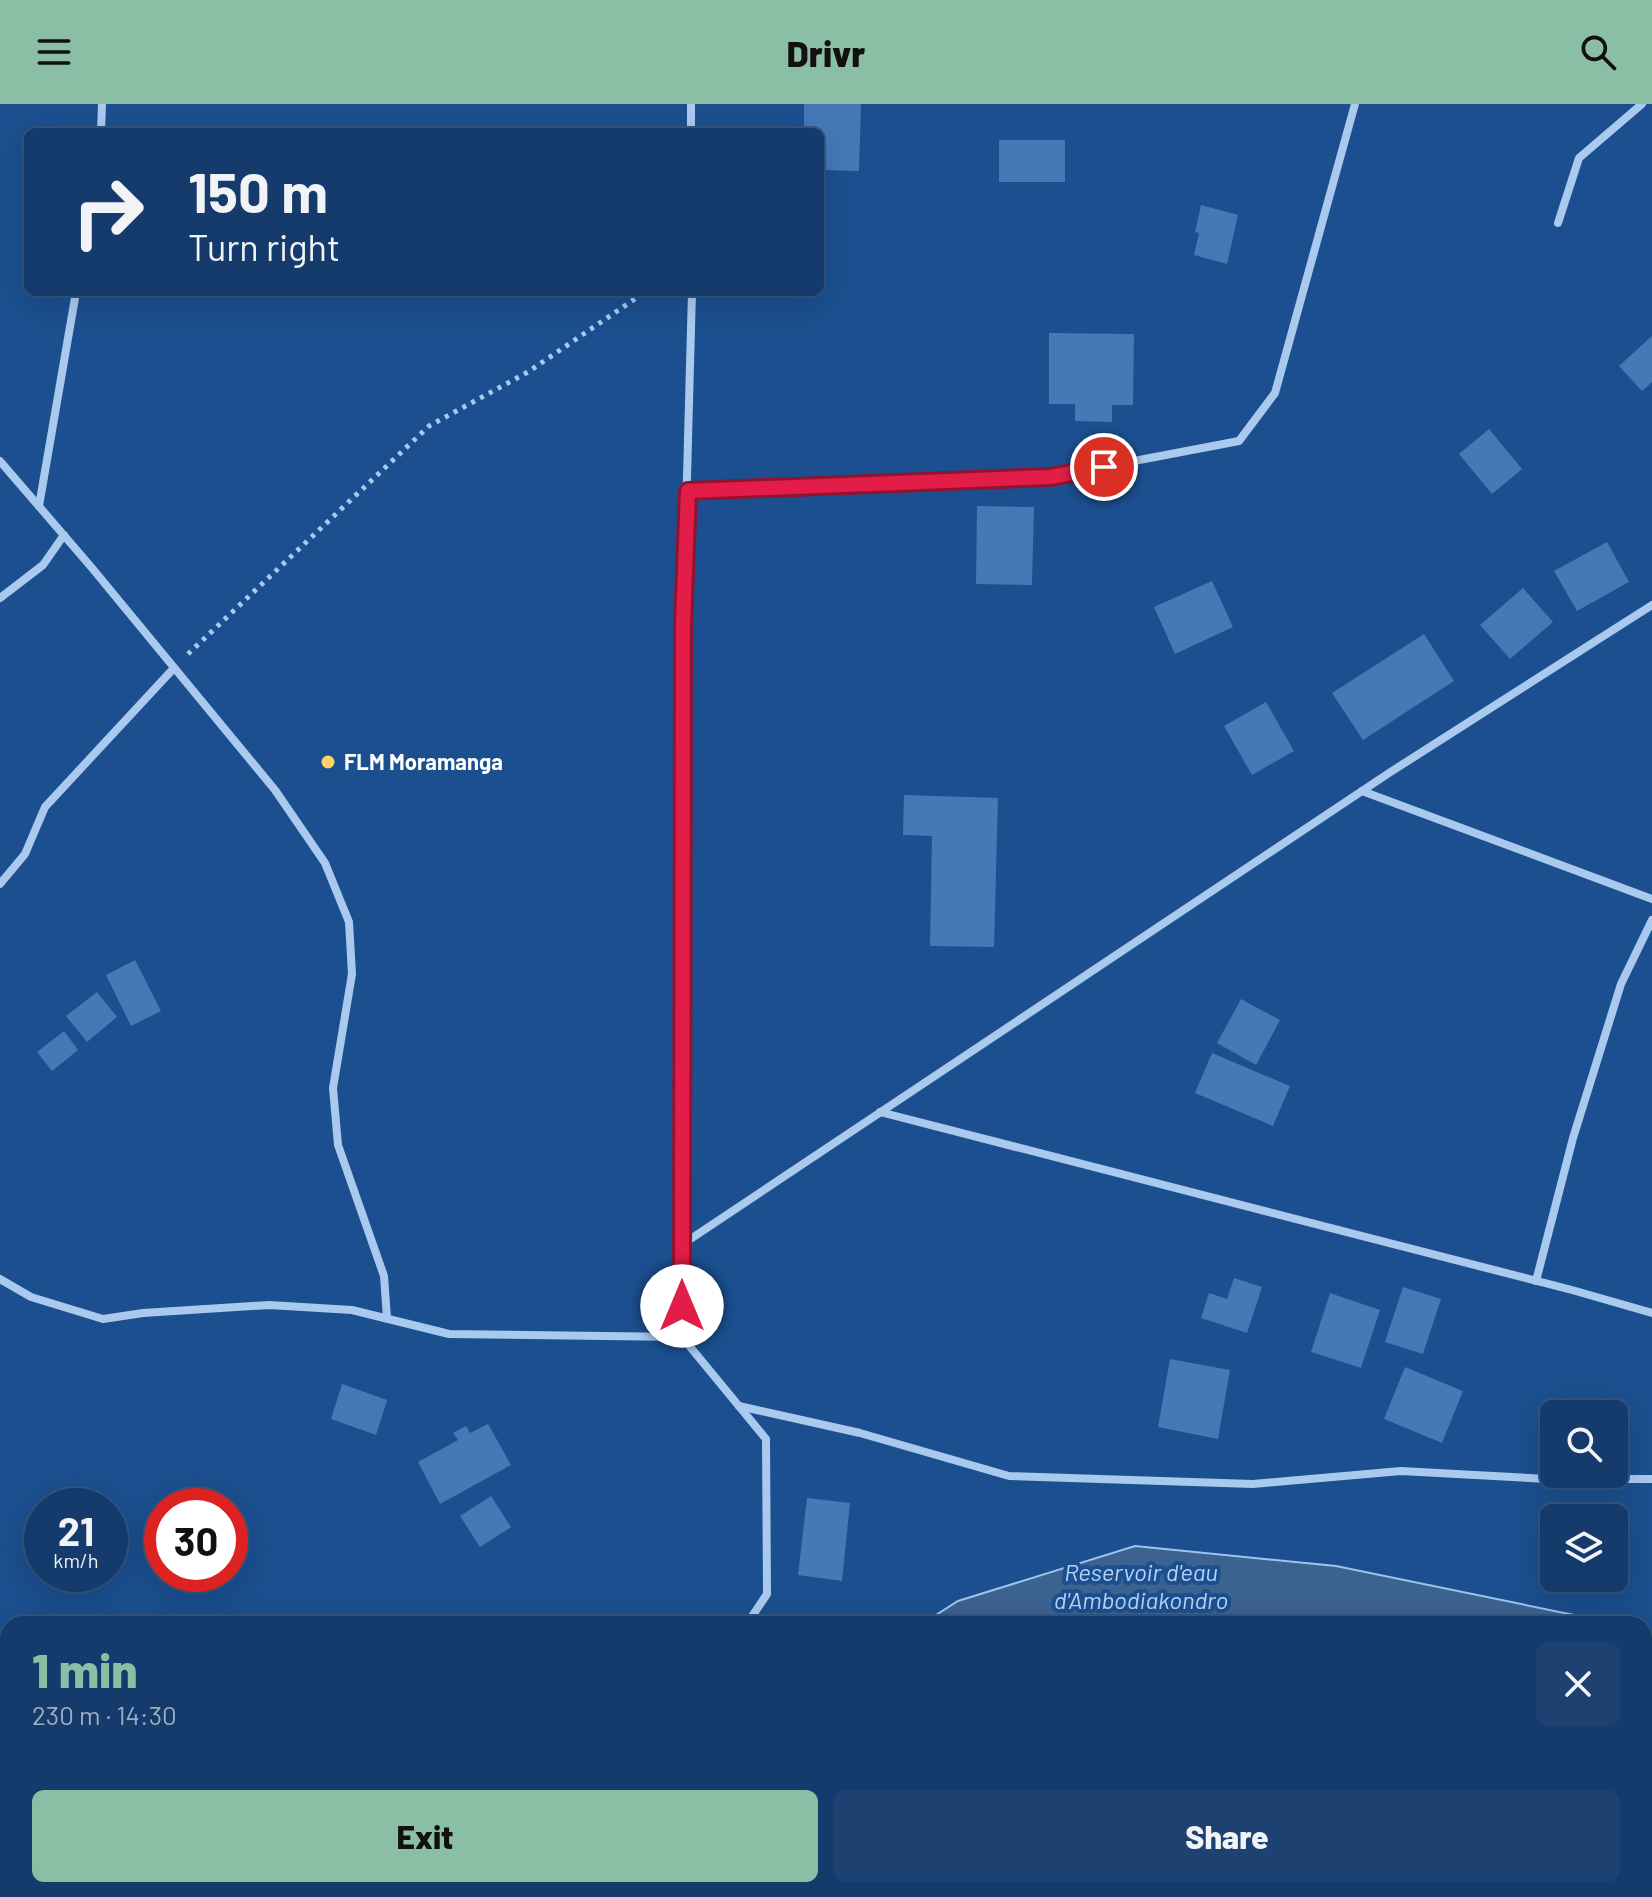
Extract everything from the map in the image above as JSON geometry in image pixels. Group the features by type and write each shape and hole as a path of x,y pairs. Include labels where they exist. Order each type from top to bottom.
{"street":[{"path":"101,128 102,104"},
{"path":"691,104 691,128"},
{"path":"688,491 1050,477 1239,441 1275,393 1355,104"},
{"path":"1558,223 1579,158 1642,104"},
{"path":"39,506 75,296"},
{"path":"692,296 683,625 682,1337 766,1439 767,1594 752,1616"},
{"path":"0,461 275,790 325,863 349,922 352,974 333,1088 338,1145 384,1276 387,1318"},
{"path":"0,598 43,565 64,535"},
{"path":"683,1244 1362,791 1652,605"},
{"path":"0,884 25,854 45,807 174,668"},
{"path":"1362,791 1652,899"},
{"path":"1536,1281 1573,1138 1621,984 1652,920"},
{"path":"880,1112 1652,1313"},
{"path":"0,1279 31,1297 103,1319 143,1313 269,1305 352,1310 449,1334 682,1337"},
{"path":"739,1405 860,1433 1009,1476 1253,1484 1401,1471 1547,1479 1652,1479"}],"path":[{"path":"174,668 429,426 528,372 639,296"}],"water":[{"name":"Reservoir d'eau d'Ambodiakondro","path":"1135,1546 1336,1566 1579,1616 935,1616 958,1601"}],"building":[{"path":"804,104 861,104 859,171 824,170 824,128 804,128"},
{"path":"999,140 1065,140 1065,182 999,182"},
{"path":"1201,205 1238,215 1227,264 1194,255"},
{"path":"1049,333 1134,334 1133,405 1112,405 1112,422 1075,421 1075,404 1049,404"},
{"path":"1652,336 1652,382 1642,391 1619,366"},
{"path":"1489,429 1522,469 1492,494 1459,454"},
{"path":"977,506 1034,507 1032,585 976,584"},
{"path":"1607,542 1629,582 1577,611 1554,571"},
{"path":"1212,581 1233,627 1175,654 1154,607"},
{"path":"1523,588 1553,622 1510,659 1480,625"},
{"path":"1424,634 1454,681 1363,740 1332,693"},
{"path":"1266,702 1294,751 1252,775 1224,726"},
{"path":"904,795 998,798 994,947 930,946 932,836 903,835"},
{"path":"135,960 161,1011 131,1026 106,975"},
{"path":"97,992 117,1017 87,1042 66,1016"},
{"path":"1241,999 1280,1020 1256,1065 1217,1043"},
{"path":"64,1031 78,1050 52,1071 37,1052"},
{"path":"1212,1053 1290,1086 1273,1126 1195,1093"},
{"path":"1234,1278 1262,1287 1247,1333 1201,1318 1209,1293 1227,1299"},
{"path":"1403,1287 1441,1299 1423,1354 1385,1342"},
{"path":"1330,1293 1380,1310 1361,1368 1311,1352"},
{"path":"1170,1359 1230,1370 1218,1439 1158,1427"},
{"path":"1405,1367 1463,1391 1442,1443 1384,1419"},
{"path":"342,1384 387,1400 376,1435 331,1419"},
{"path":"488,1424 511,1465 440,1504 418,1462 458,1440 453,1433 466,1426 470,1433"},
{"path":"491,1496 511,1527 480,1547 460,1516"},
{"path":"807,1498 850,1503 842,1581 798,1575"}],"place":[{"name":"FLM Moramanga","path":"328,762"}],"route":[{"path":"682,1306 683,625 688,491 1050,477 1104,467"}]}
